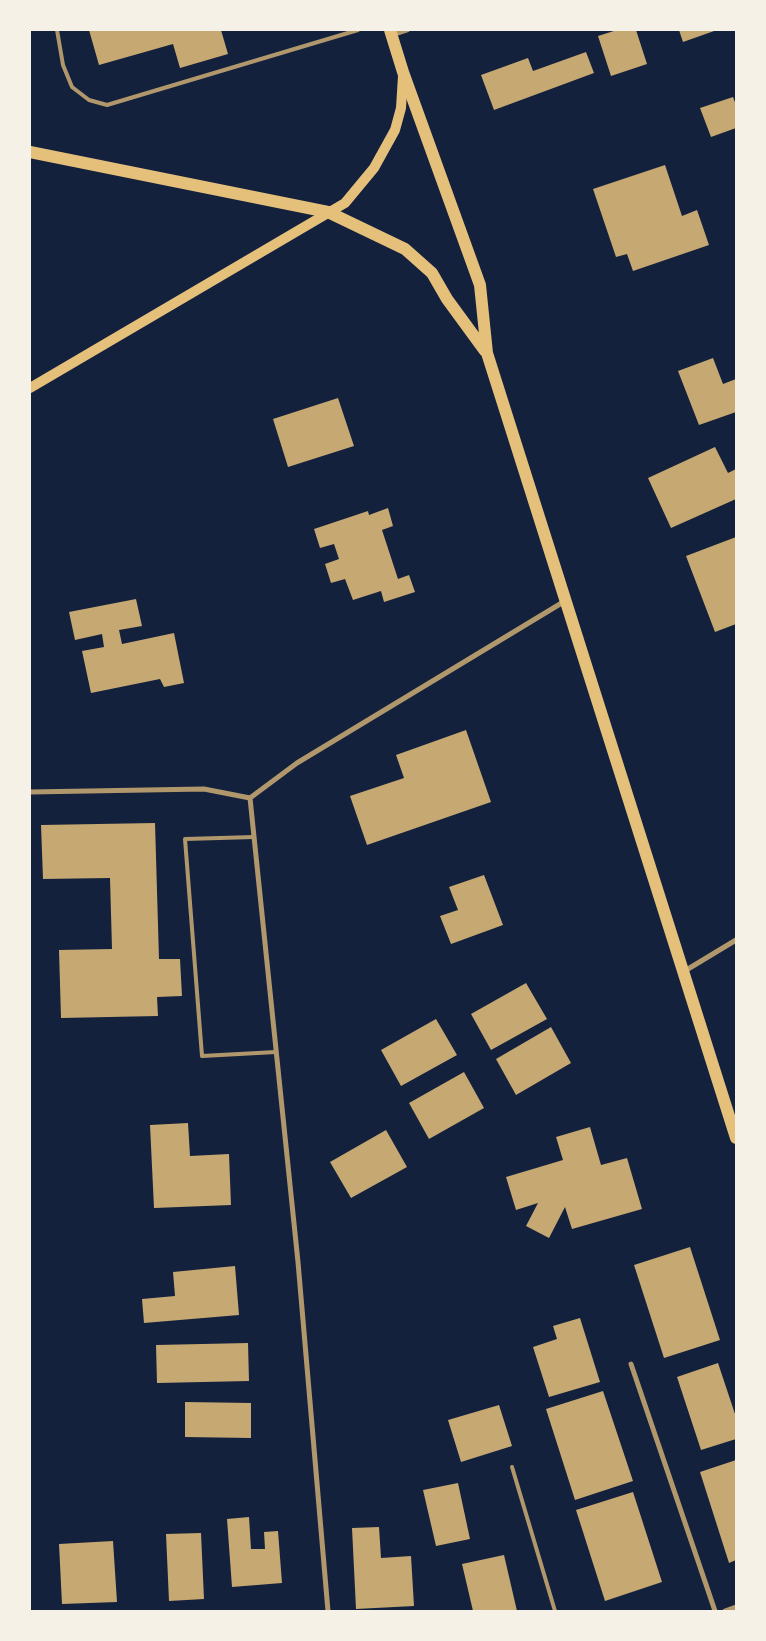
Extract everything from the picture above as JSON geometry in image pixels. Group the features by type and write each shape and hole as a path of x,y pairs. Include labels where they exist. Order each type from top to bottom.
{"main road":[{"path":"390,33 480,285 487,353 736,1138"},
{"path":"30,388 345,203 374,168 396,130 401,108 403,72"},
{"path":"30,152 328,212 405,249 432,274 487,353"}],"street":[{"path":"390,33 408,30"},
{"path":"30,792 204,789 250,798 297,763 565,601"},
{"path":"250,798 298,1262 328,1611"},
{"path":"684,972 736,940"},
{"path":"631,1364 715,1611"},
{"path":"725,1611 736,1607"}],"lane":[{"path":"57,30 63,65 72,87 89,100 107,105 358,30"},
{"path":"254,837 185,839 202,1056 276,1052"},
{"path":"512,1467 555,1611"}],"building":[{"path":"89,30 221,30 228,54 180,68 173,44 99,65"},
{"path":"617,30 636,30 647,64 611,76 598,36"},
{"path":"679,30 717,30 683,42"},
{"path":"586,52 594,73 494,110 481,75 528,58 533,71"},
{"path":"733,97 736,105 736,128 711,137 700,108"},
{"path":"665,165 682,216 697,210 709,245 633,271 627,254 616,257 593,189"},
{"path":"713,358 723,384 736,379 736,412 699,425 678,371"},
{"path":"338,398 354,446 288,467 273,419"},
{"path":"715,447 728,473 736,469 736,499 671,528 648,478"},
{"path":"388,508 393,526 382,530 398,579 409,575 415,592 384,602 381,591 353,600 345,579 331,583 325,564 339,559 334,544 320,548 314,529 368,511 369,515"},
{"path":"736,537 736,624 715,632 686,556"},
{"path":"136,599 142,626 119,630 122,644 174,633 184,683 164,687 160,679 91,693 82,651 104,647 102,634 75,640 69,612"},
{"path":"466,730 491,802 367,845 350,796 404,778 396,755"},
{"path":"155,823 159,959 180,959 182,996 157,997 158,1016 61,1018 59,950 112,949 110,878 43,879 41,825"},
{"path":"484,875 503,925 451,944 440,916 458,910 449,887"},
{"path":"526,983 547,1019 491,1050 471,1014"},
{"path":"436,1019 457,1055 401,1086 381,1050"},
{"path":"551,1027 571,1063 516,1095 496,1059"},
{"path":"464,1072 484,1108 429,1139 409,1103"},
{"path":"188,1123 190,1156 229,1154 231,1205 154,1208 150,1125"},
{"path":"590,1127 601,1165 627,1158 642,1209 572,1229 565,1207 549,1238 526,1226 538,1203 516,1210 506,1177 563,1160 556,1137"},
{"path":"386,1130 407,1167 351,1198 330,1162"},
{"path":"690,1247 720,1340 664,1358 634,1265"},
{"path":"235,1266 239,1315 144,1323 142,1299 175,1296 173,1272"},
{"path":"580,1318 600,1382 549,1397 533,1347 557,1339 553,1326"},
{"path":"248,1343 249,1381 157,1383 156,1345"},
{"path":"718,1363 736,1417 736,1439 701,1450 677,1377"},
{"path":"603,1391 633,1481 575,1500 546,1409"},
{"path":"185,1402 251,1403 251,1438 185,1437"},
{"path":"499,1405 512,1446 461,1462 448,1420"},
{"path":"736,1460 736,1560 729,1563 700,1472"},
{"path":"458,1483 470,1539 436,1546 423,1490"},
{"path":"633,1492 662,1582 605,1601 576,1510"},
{"path":"249,1517 251,1549 265,1549 264,1532 278,1531 282,1583 232,1587 227,1519"},
{"path":"379,1527 381,1558 411,1556 414,1606 356,1609 352,1528"},
{"path":"201,1533 204,1599 169,1601 166,1534"},
{"path":"113,1541 117,1602 62,1604 59,1544"},
{"path":"504,1555 517,1611 473,1611 462,1564"}]}
